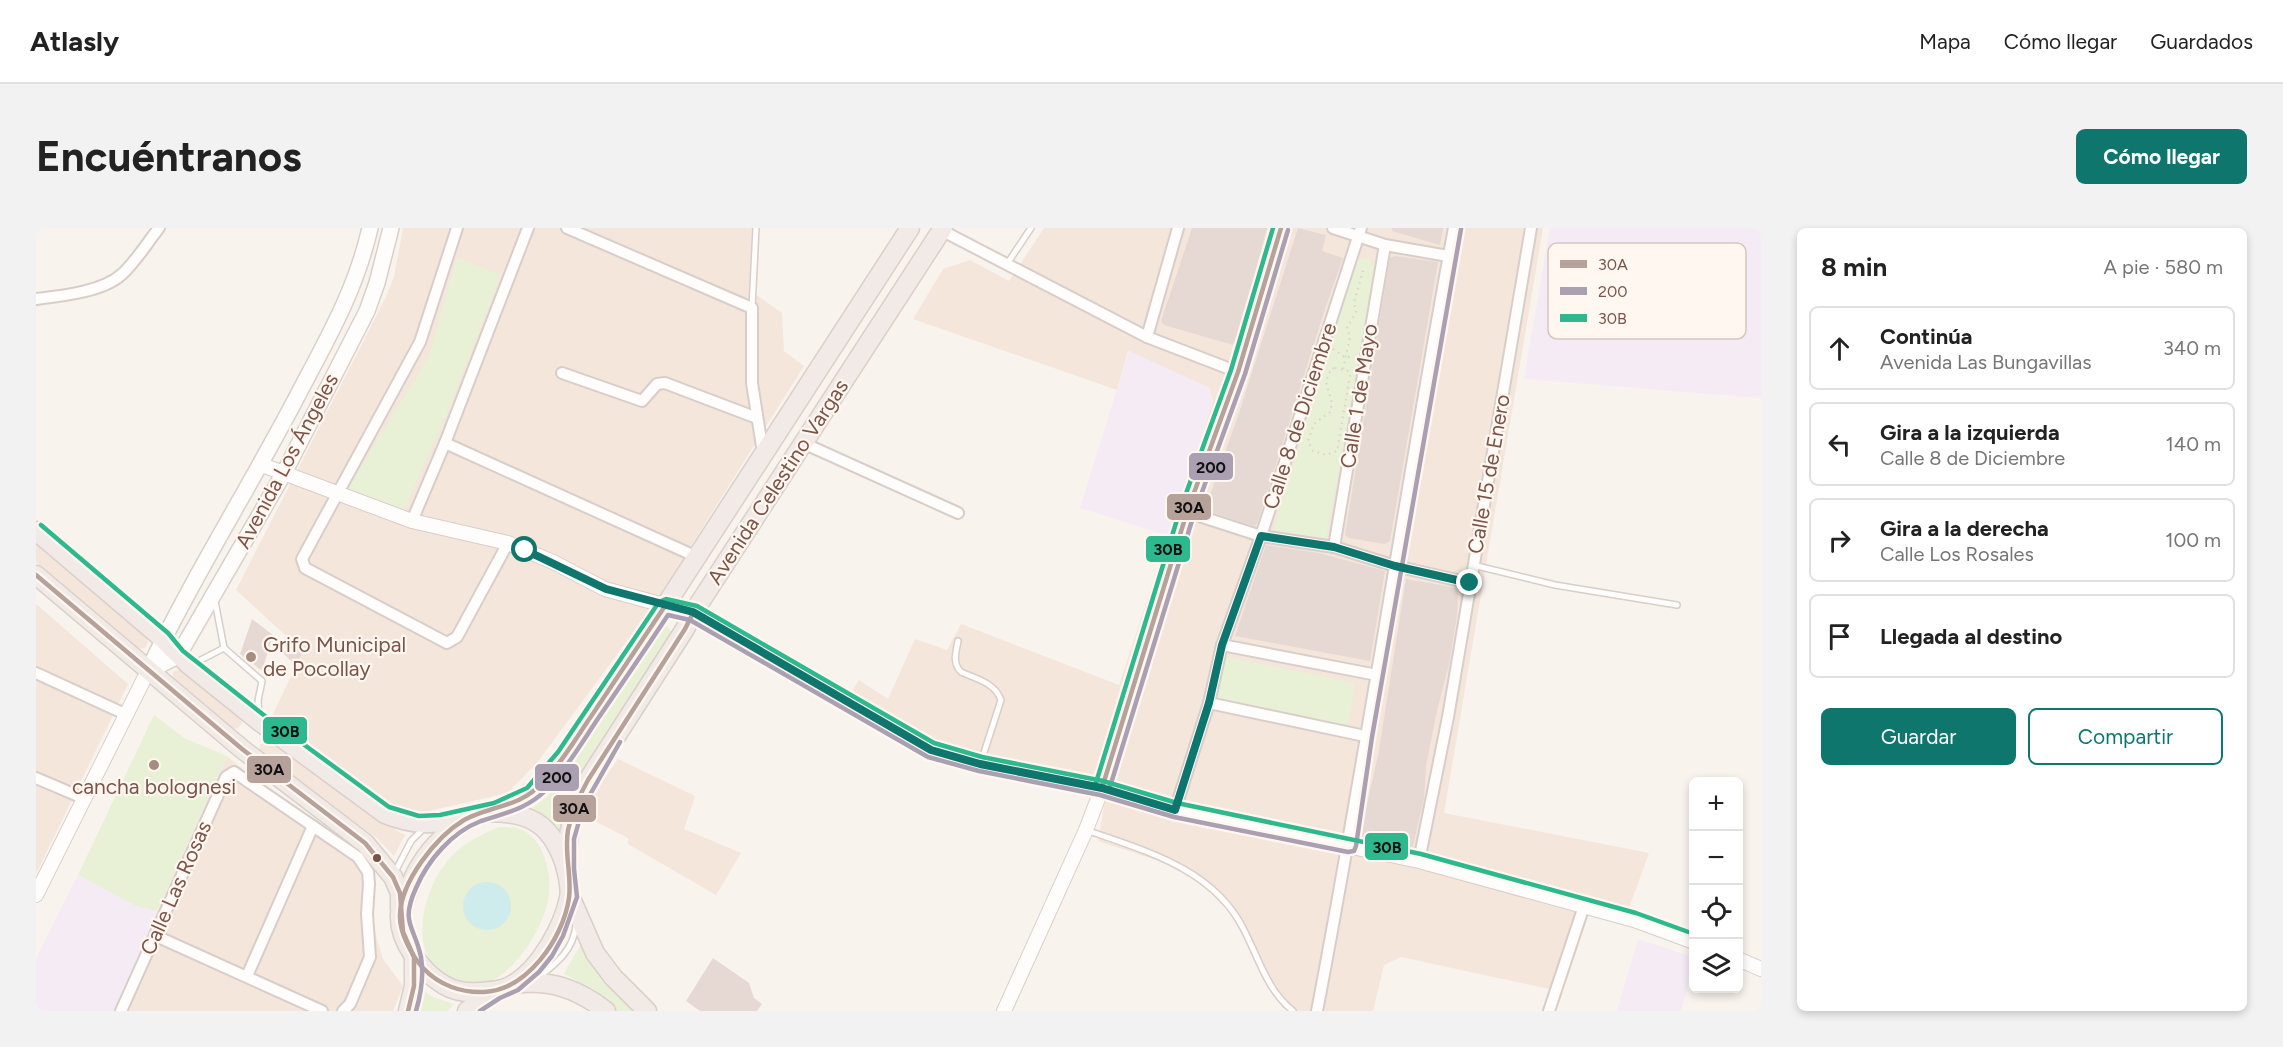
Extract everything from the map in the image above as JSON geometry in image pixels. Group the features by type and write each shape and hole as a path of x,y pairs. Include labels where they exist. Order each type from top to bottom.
{"highway":[{"name":"Avenida Celestino Vargas","path":"479,814 511,805 531,794 564,756 665,606 910,228"},
{"name":"Avenida Celestino Vargas","path":"566,869 567,838 576,804 584,788 685,629 693,612 940,229"},
{"path":"745,483 768,497"},
{"path":"36,531 163,639 184,661 260,722 385,814 428,825 479,814 509,812 521,815 546,830 555,840 566,869 570,896 595,953 614,977 647,1011"},
{"path":"36,575 242,749 365,843 393,877 400,893 403,932 414,957 426,972 451,989 471,993 496,991 514,984 533,982 559,985 578,992 606,1011"},
{"path":"242,749 260,722"},
{"path":"400,914 410,884 430,849 445,835 479,814"},
{"path":"514,984 546,952 570,896"}],"main road":[{"name":"Avenida Los Ángeles","path":"148,671 163,639 262,465 346,304 358,274 370,228"},
{"name":"Avenida Los Ángeles","path":"184,661 213,595 284,472 367,311 377,283 391,228"},
{"path":"148,671 184,661"},
{"path":"408,1011 414,986 414,957"},
{"path":"466,1011 496,991"}],"street":[{"path":"36,299 63,296 110,282 121,275 159,228"},
{"path":"457,228 420,342 302,559 302,564 305,568 447,643 457,637 508,543"},
{"path":"412,521 445,443 528,228"},
{"path":"567,228 752,308 753,383 763,454"},
{"path":"1147,337 1178,228"},
{"path":"1004,1011 1086,830 1102,788 1187,512 1238,372 1281,228"},
{"path":"1333,228 1359,232 1385,245 1448,256"},
{"path":"1317,1011 1349,845 1365,736 1454,228"},
{"name":"Calle 15 de Enero","path":"1419,861 1448,717 1531,228"},
{"path":"940,229 1147,337 1238,372"},
{"name":"Calle 8 de Diciembre","path":"1175,810 1209,703 1222,645 1261,536 1359,232"},
{"name":"Calle 1 de Mayo","path":"1334,547 1385,245"},
{"path":"562,373 642,401 657,384 665,383 758,418"},
{"path":"445,443 697,556"},
{"path":"803,443 958,513"},
{"path":"262,465 412,521 508,543 553,562 606,589 693,612 931,750 980,764 1102,788 1175,810 1419,861 1634,920 1689,940"},
{"path":"1187,512 1261,536 1334,547 1395,566 1470,583"},
{"path":"1222,645 1377,675"},
{"name":"Avenida Los Ángeles","path":"38,888 148,671"},
{"path":"36,673 125,714"},
{"path":"1209,703 1365,736"},
{"name":"Calle Las Rosas","path":"121,1011 225,777 231,772 238,773 314,826"},
{"path":"36,778 83,798"},
{"path":"247,976 314,826 358,857 368,872 367,914 370,957 350,1004 343,1011"},
{"path":"1549,1011 1584,906"},
{"path":"156,936 321,1011"},
{"path":"1743,961 1761,969"}],"lane":[{"path":"752,308 756,228"},
{"path":"1007,264 1030,228"},
{"path":"1473,565 1555,585 1677,605"},
{"path":"213,595 224,648 262,681 258,701 260,722"},
{"path":"958,641 955,660 957,667 961,672 993,686 998,691 1001,700 980,764"},
{"path":"184,661 224,648"},
{"path":"393,877 411,841 428,825"},
{"path":"1086,830 1158,856 1192,874 1216,891 1231,906 1277,996 1293,1011"},
{"path":"533,982 566,953 574,937 578,916"}],"path":[{"path":"1357,268 1364,268 1372,274"},
{"path":"1343,369 1350,337 1347,328 1356,312 1354,302 1364,268"},
{"path":"1332,348 1346,358"},
{"path":"1346,358 1359,352"},
{"path":"1331,369 1343,369 1350,375 1337,451 1326,455 1313,451 1308,441 1314,424 1330,412 1332,403 1326,382 1331,369"}],"shaded area":[{"path":"403,228 752,228 751,291 782,313 784,351 804,366 657,600 540,759 508,793 424,812 385,805 273,714 303,651 236,590 385,299 394,277"},
{"path":"1044,228 1543,228 1444,813 1649,853 1626,916 1590,907 1578,929 1559,991 1401,957 1384,965 1373,1011 1293,1011 1267,982 1239,922 1222,897 1200,880 1162,862 1098,841 1106,796 929,750 846,699 859,680 888,699 915,639 947,650 961,624 1119,685 1213,401 1128,351 1117,390 913,319 943,269 970,260 1009,281"},
{"path":"1550,228 1761,228 1761,398 1524,379"},
{"path":"1129,351 1210,388 1213,401 1169,536 1080,508"},
{"path":"36,543 146,636 148,643 145,648 138,649 36,562"},
{"path":"36,604 128,684 36,874"},
{"path":"182,668 239,716 242,723 238,728 231,729 173,678 173,672"},
{"path":"266,740 381,822 405,835 394,856 377,838 259,753 260,745"},
{"path":"227,756 374,879 373,926 383,959 403,986 393,1011 116,1011 135,961"},
{"path":"618,759 695,796 684,829 741,853 716,895 628,844 628,838 583,815 595,792"},
{"path":"78,875 136,906 157,911 116,1011 36,1011 36,959"},
{"path":"1638,939 1689,956 1689,984 1681,1011 1617,1011"}],"green space":[{"path":"457,257 501,275 450,406 404,510 347,490 429,356"},
{"path":"1359,258 1370,259 1374,266 1374,273 1326,541 1276,536 1273,532 1354,263"},
{"path":"660,625 668,628 672,636 574,789 564,808 560,831 528,811 547,797 557,784 655,629"},
{"path":"1226,657 1355,683 1346,736 1211,708"},
{"path":"154,715 184,738 227,756 157,911 136,906 78,875"},
{"path":"499,827 520,829 532,836 538,844 545,858 548,874 547,905 526,949 501,975 487,983 472,986 456,983 440,973 429,960 422,926 425,908 439,873 449,859 472,840"},
{"path":"581,944 603,975 636,1011 616,1011 595,990 564,974"},
{"path":"419,988 433,997 454,1004 448,1011 414,1011"}],"water":[{"path":"487,882 504,889 511,906 504,923 487,930 470,923 463,906 470,889"}],"building":[{"path":"1192,228 1267,228 1244,315 1233,345 1164,325 1161,321"},
{"path":"1298,228 1326,235 1322,251 1343,258 1257,524 1254,526 1208,511 1206,507 1239,413"},
{"path":"1392,228 1443,228 1440,245 1392,231"},
{"path":"1395,256 1438,262 1390,541 1385,544 1349,538 1345,535 1390,258"},
{"path":"1266,545 1319,553 1385,571 1370,661 1235,636"},
{"path":"1406,579 1458,588 1457,616 1449,664 1436,715 1426,767 1424,798 1412,850 1359,839 1378,756"},
{"path":"252,619 273,635 262,671 240,654"},
{"path":"293,641 303,651 296,666 283,653"},
{"path":"713,958 749,983 754,998 762,1004 757,1011 700,1011 686,1001"}],"transit line":[{"name":"30B","path":"1095,786 1180,510 1231,370 1273,228"},
{"name":"30A","path":"1102,788 1187,512 1238,372 1281,228"},
{"name":"200","path":"416,1011 422,984 422,964 410,924 409,909 416,888 427,867 442,848 460,832 481,821 523,806 546,790 573,756 668,615 690,620 928,757 979,771 1100,795 1174,817 1348,852 1354,851 1461,229"},
{"name":"200","path":"1109,790 1194,514 1245,374 1288,230"},
{"name":"30B","path":"41,525 168,633 183,651 265,716 389,807 419,816 440,815 494,803 527,788 558,752 659,602 666,599 697,606 934,743 982,757 1103,781 1177,803 1421,854 1636,913 1689,932"},
{"name":"30A","path":"36,575 242,749 365,843 393,877 400,893 403,932 414,957 414,986 408,1011"},
{"name":"30A","path":"665,606 693,613 588,780 576,804 567,839 569,898 559,930 551,945 528,972 515,982 500,989 484,992 467,991 451,987 436,979 423,968 415,957 407,943 400,922 402,902 413,874 442,837 464,820 514,802 533,792 541,784 568,751 665,606"},
{"name":"30A","path":"693,613 931,750 980,764 1102,788"},
{"name":"200","path":"480,1011 518,990 539,972 552,956 563,936 577,897 574,839 583,807 620,742"}],"place":[{"name":"Grifo Municipal de Pocollay","path":"251,657"},
{"name":"cancha bolognesi","path":"154,765"}],"route":[{"path":"525,550 606,589 693,612 710,624 931,750 980,764 1102,788 1175,810 1209,703 1222,645 1261,536 1334,547 1395,566 1470,583"}]}
